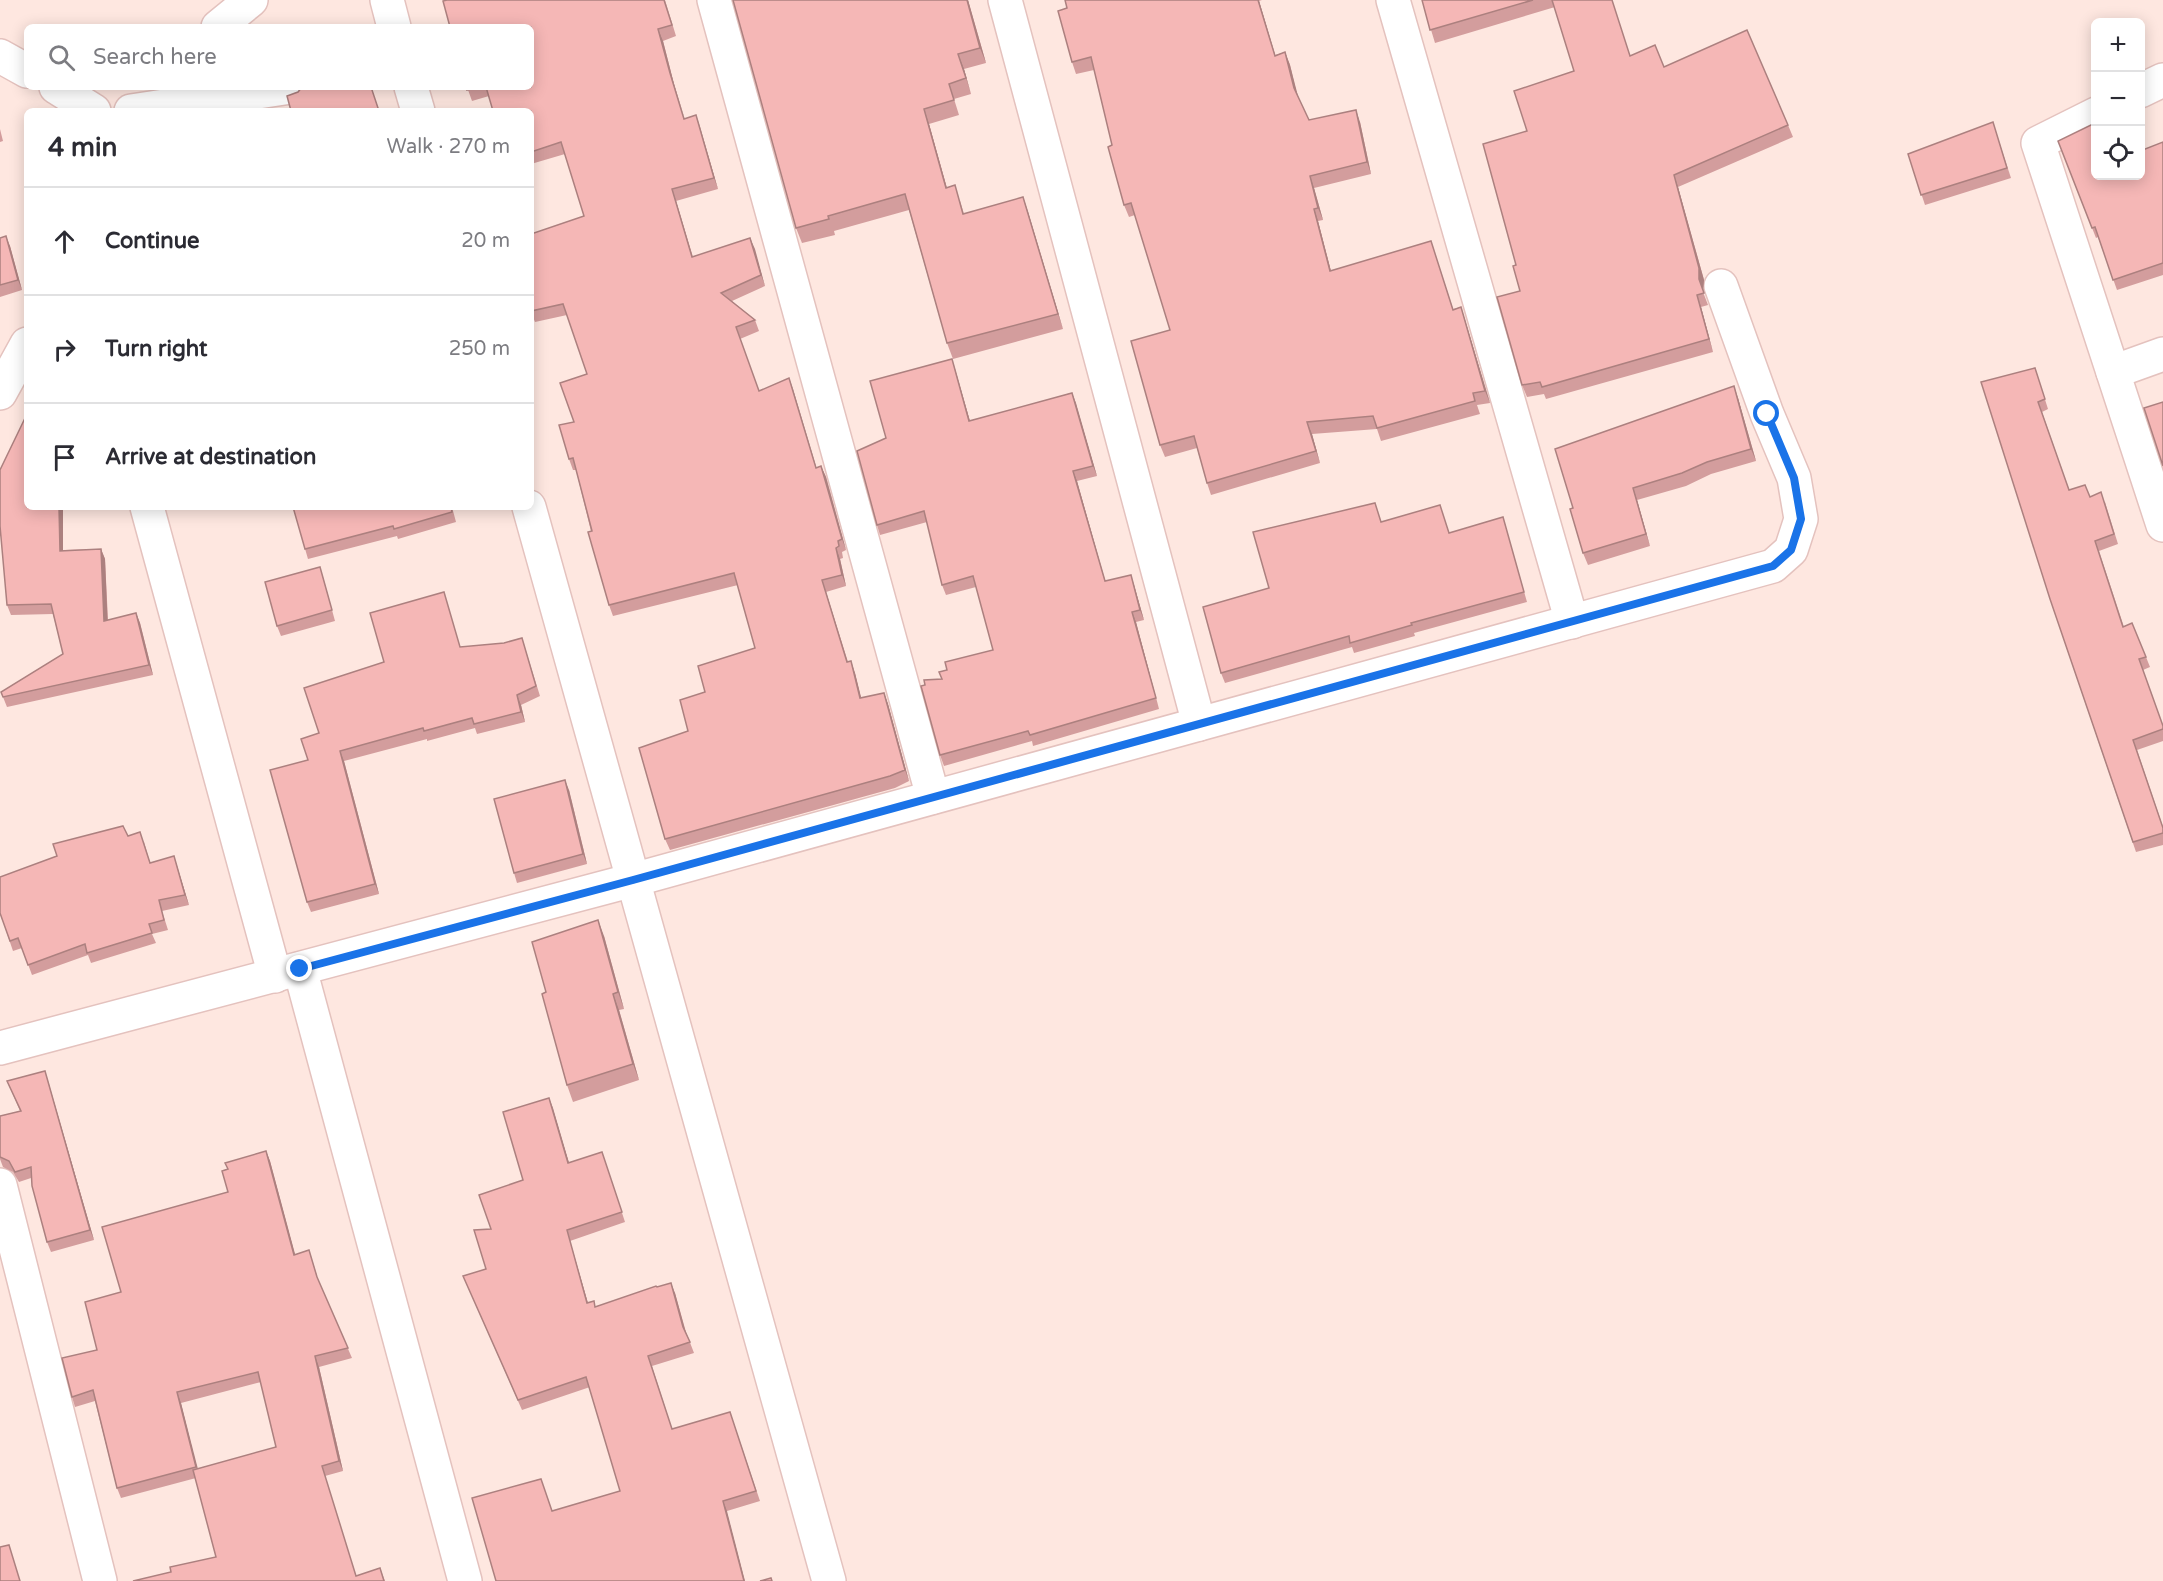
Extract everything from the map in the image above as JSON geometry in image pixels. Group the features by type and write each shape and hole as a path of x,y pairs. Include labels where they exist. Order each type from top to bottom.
{"street":[{"path":"222,24 251,0"},
{"path":"387,0 393,24"},
{"path":"714,0 933,797"},
{"path":"1005,0 1199,724"},
{"path":"1393,0 1572,622"},
{"path":"0,56 24,69"},
{"path":"2145,89 2163,80"},
{"path":"61,90 89,108"},
{"path":"111,108 135,90"},
{"path":"151,108 271,90"},
{"path":"412,90 417,108"},
{"path":"2091,116 2038,143 2163,525"},
{"path":"0,1048 633,880 1773,566 1791,550 1801,519 1794,478 1767,414 1721,286"},
{"path":"0,393 24,349"},
{"path":"2113,372 2163,354"},
{"path":"148,510 287,972 465,1581"},
{"path":"530,510 830,1581"},
{"path":"0,1185 100,1581"}],"building":[{"path":"664,0 672,25 658,29 670,73 684,119 696,115 714,178 672,189 692,257 750,238 761,275 721,293 755,320 736,327 759,391 789,378 816,468 821,466 842,539 838,541 839,546 836,548 842,575 822,580 847,662 851,661 860,698 884,693 905,770 665,839 639,748 688,731 680,700 705,692 698,666 755,648 734,573 609,605 588,532 592,531 573,458 569,459 559,425 574,422 560,383 587,374 563,304 534,310 534,233 584,216 561,142 534,151 534,108 492,108 487,90 534,90 534,24 449,24 443,1"},
{"path":"733,0 967,0 980,48 958,54 966,78 949,84 954,100 924,109 946,188 955,185 963,214 1023,197 1058,314 947,343 905,194 828,216 829,219 796,228"},
{"path":"1065,0 1258,0 1275,56 1285,52 1294,88 1309,120 1356,110 1367,162 1310,176 1318,208 1314,209 1330,271 1431,241 1453,310 1461,307 1485,391 1473,393 1475,401 1377,428 1373,416 1307,422 1316,451 1207,483 1194,436 1160,445 1131,341 1170,330 1131,203 1124,205 1108,147 1112,145 1091,57 1072,62 1058,11 1067,8"},
{"path":"1422,0 1533,0 1430,30"},
{"path":"1552,0 1612,0 1630,56 1655,45 1664,67 1747,30 1788,125 1674,175 1699,268 1699,279 1704,293 1697,295 1709,339 1542,387 1540,382 1522,385 1497,297 1520,291 1513,266 1516,265 1483,144 1527,131 1514,91 1574,71"},
{"path":"300,90 372,90 378,108 290,108 287,96"},
{"path":"1993,122 2007,168 1921,195 1908,154"},
{"path":"2091,125 2091,180 2145,180 2145,149 2163,142 2163,263 2113,280 2095,227 2092,228 2058,141"},
{"path":"6,236 18,280 0,285 0,238"},
{"path":"952,359 969,421 1072,393 1093,466 1073,471 1105,581 1131,575 1140,610 1132,612 1156,698 1030,735 1028,731 940,755 921,686 925,685 924,680 942,679 939,672 947,670 945,662 993,650 973,576 942,585 924,511 877,525 857,451 886,438 870,381"},
{"path":"2035,368 2045,399 2038,402 2069,490 2085,485 2090,497 2101,492 2114,534 2095,541 2123,627 2132,623 2146,657 2139,659 2163,726 2163,729 2133,740 2163,833 2133,842 2050,599 1981,382"},
{"path":"1734,386 1751,449 1633,488 1646,534 1583,553 1570,509 1573,508 1555,449"},
{"path":"2163,402 2163,466 2144,408"},
{"path":"24,420 24,510 59,510 60,551 101,549 104,621 136,613 149,665 3,697 1,692 63,654 51,604 7,605 0,526 0,470"},
{"path":"1375,503 1381,522 1440,505 1449,533 1503,517 1524,592 1411,623 1412,625 1350,643 1349,636 1221,673 1203,607 1269,588 1253,532"},
{"path":"294,510 452,510 452,512 394,529 393,526 305,549"},
{"path":"320,567 332,610 277,626 265,582"},
{"path":"444,592 460,647 504,643 522,638 536,686 517,695 521,712 474,724 472,718 424,731 423,728 340,751 375,884 307,902 270,770 308,760 301,739 319,733 304,688 384,662 370,613"},
{"path":"565,780 583,854 514,873 494,799"},
{"path":"123,826 128,836 140,832 150,863 174,856 185,895 159,900 164,920 149,924 152,933 87,953 85,944 28,965 18,938 10,941 0,913 0,877 57,856 53,844"},
{"path":"598,920 618,992 613,994 633,1064 567,1085 542,994 546,992 532,942"},
{"path":"45,1071 90,1230 47,1242 32,1186 31,1167 15,1172 9,1161 0,1157 0,1116 21,1111 7,1081"},
{"path":"549,1098 568,1163 602,1152 622,1212 567,1230 587,1303 594,1301 595,1307 671,1283 683,1327 690,1342 648,1356 672,1429 730,1412 756,1491 723,1501 744,1581 496,1581 472,1498 541,1479 552,1511 620,1491 586,1377 518,1400 463,1276 486,1269 474,1230 491,1229 479,1195 523,1180 503,1112"},
{"path":"266,1151 294,1255 309,1250 317,1277 348,1348 315,1356 339,1461 322,1466 356,1576 380,1568 384,1581 133,1581 171,1572 170,1567 216,1557 193,1470 276,1447 258,1372 177,1392 196,1467 117,1488 93,1390 72,1397 62,1358 97,1350 85,1302 121,1292 102,1227 228,1192 222,1171 228,1169 225,1163"},
{"path":"9,1545 20,1581 0,1581 0,1547"}],"route":[{"path":"300,969 633,880 1773,566 1791,550 1801,519 1794,478 1767,414"}]}
